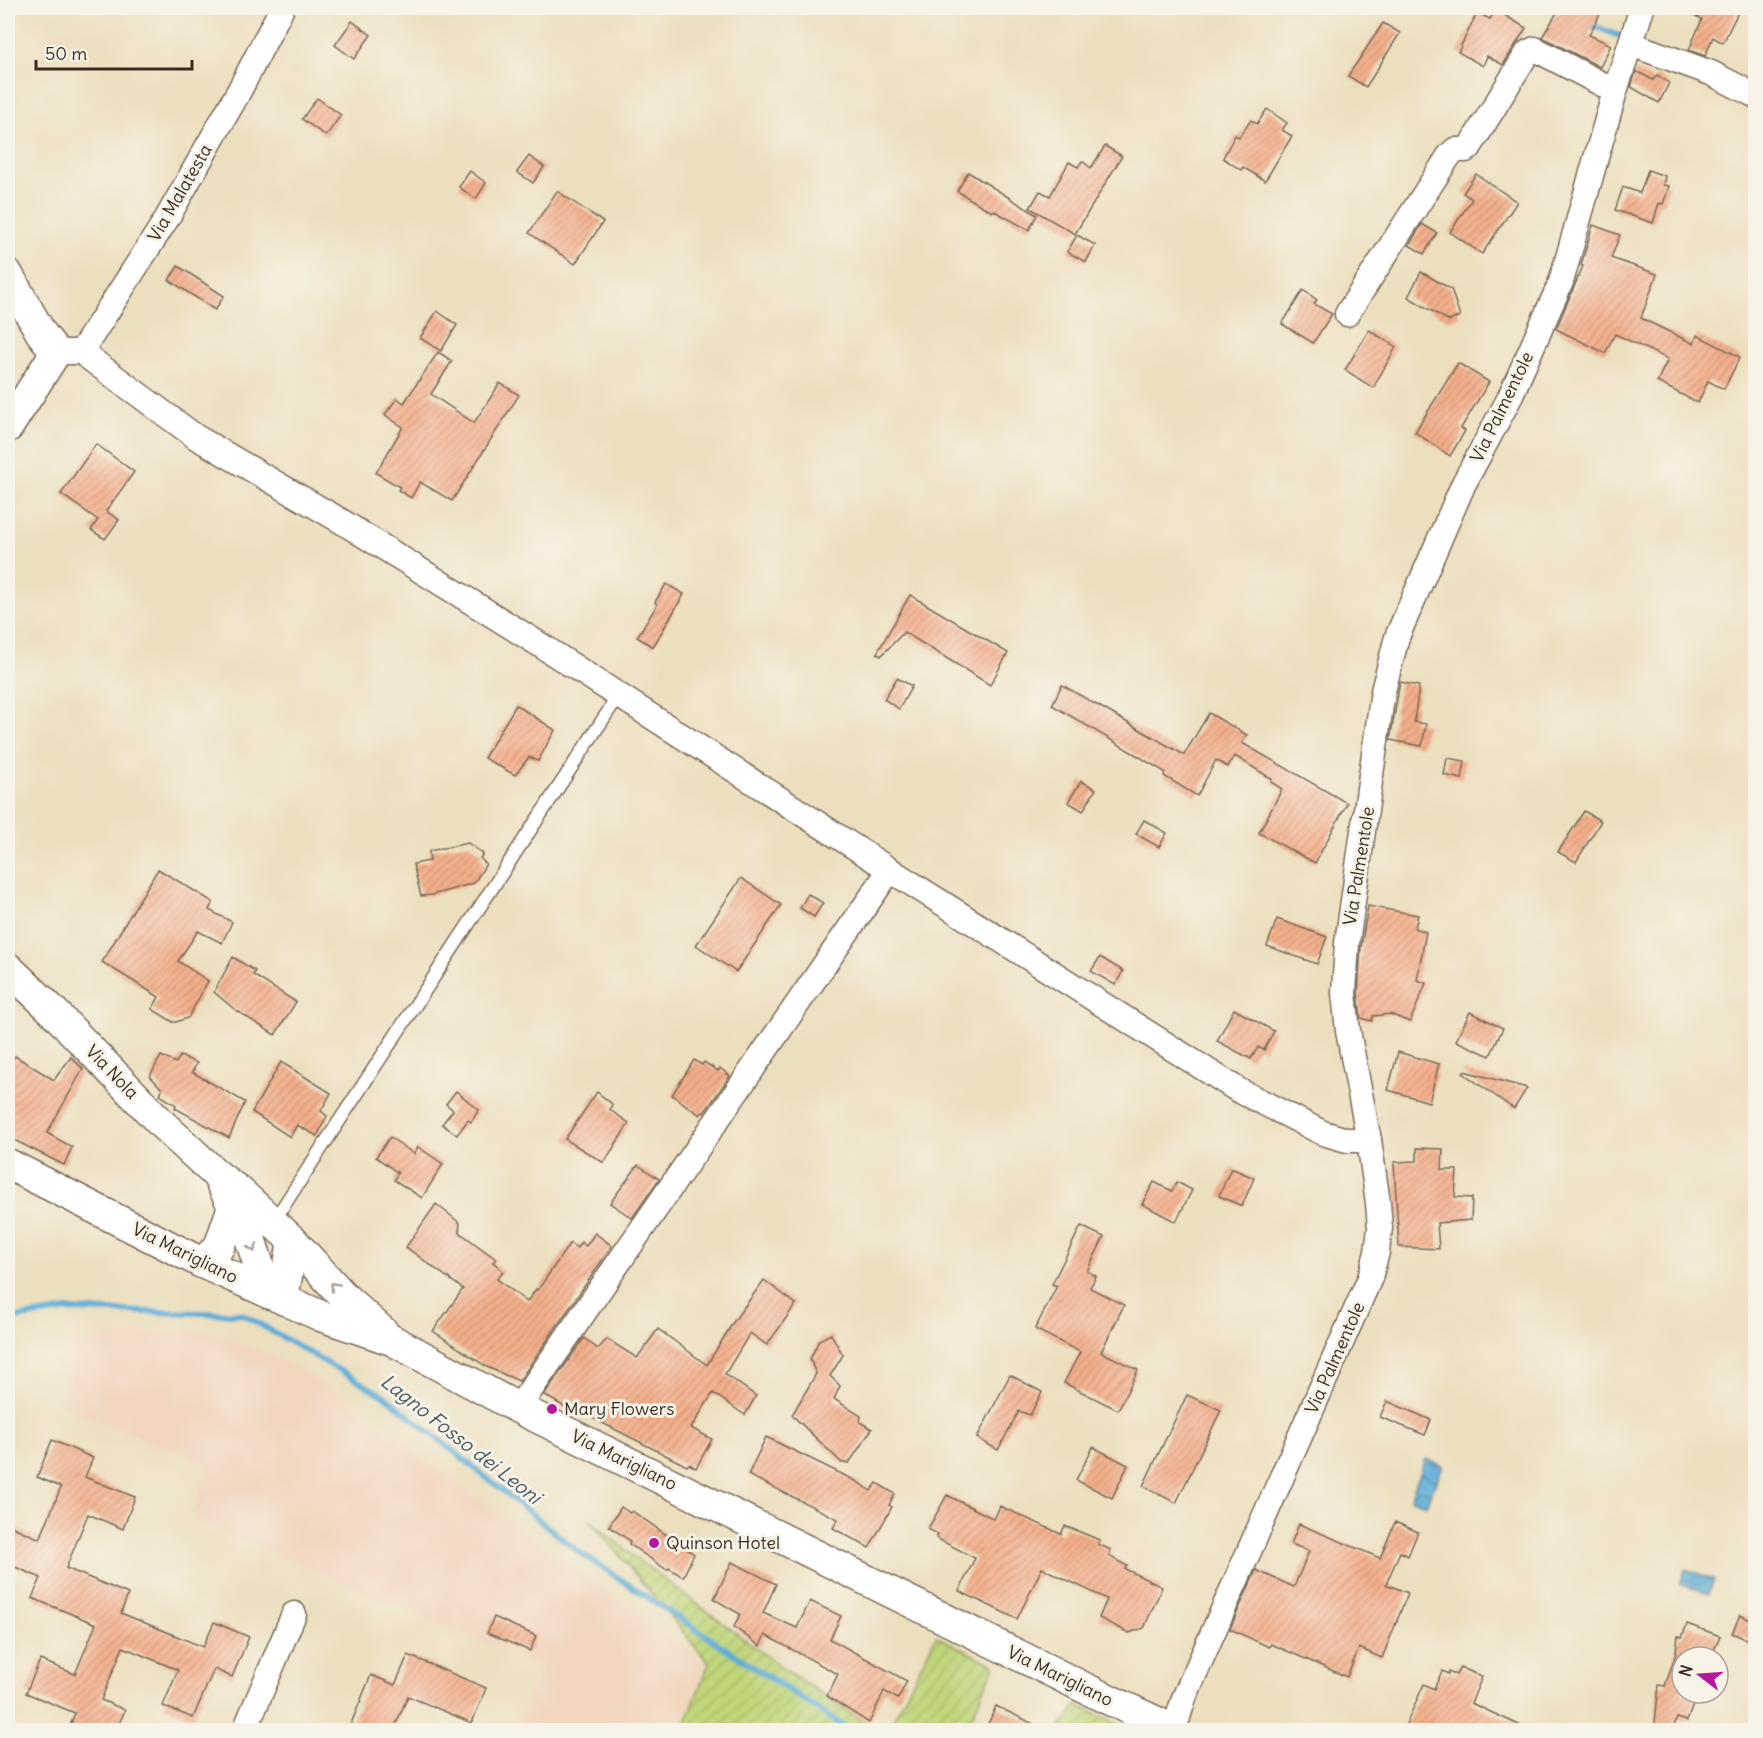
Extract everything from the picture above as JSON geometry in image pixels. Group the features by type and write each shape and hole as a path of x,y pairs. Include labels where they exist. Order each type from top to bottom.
{"street":[{"name":"Via Malatesta","path":"69,352 166,220 238,93 282,8"},
{"name":"Via Palmentole","path":"1174,1730 1184,1698 1370,1278 1377,1252 1380,1228 1369,1140 1348,1031 1344,993 1347,943 1383,691 1397,637 1464,483 1509,399 1561,282 1642,8"},
{"path":"1631,44 1711,74 1755,96"},
{"path":"1347,314 1449,156 1455,150 1469,148 1531,50 1535,49 1616,91"},
{"path":"8,276 41,333 196,436 341,521 619,695 1238,1090 1323,1133 1347,1140 1369,1140"},
{"path":"8,427 69,352"},
{"path":"518,1408 890,870"},
{"name":"Via Nola","path":"8,968 52,1010 164,1126 217,1175 240,1192 345,1298 392,1340"},
{"name":"Via Marigliano","path":"8,1164 202,1263 321,1316 392,1340 518,1408 1174,1730"},
{"name":"Via Nola","path":"217,1175 233,1206 244,1220 275,1296"},
{"path":"202,1263 219,1247 233,1206"},
{"path":"275,1296 282,1232"},
{"path":"245,1731 294,1614"}],"lane":[{"path":"282,1232 619,695"}],"shaded area":[{"path":"169,1332 206,1332 269,1353 330,1387 407,1448 706,1663 679,1730 515,1730 543,1667 190,1518 209,1466 62,1405 76,1340"}],"green space":[{"path":"590,1520 636,1558 784,1669 876,1730 683,1730 709,1663"},
{"path":"936,1636 995,1665 966,1730 888,1730"},
{"path":"1077,1705 1130,1730 1058,1730"}],"water":[{"path":"1426,1459 1443,1466 1426,1505 1410,1498"},
{"path":"1685,1569 1714,1579 1709,1594 1680,1584"}],"building":[{"path":"1560,8 1603,8 1589,35 1611,45 1600,67 1542,37"},
{"path":"1679,8 1740,8 1723,43 1713,37 1705,56 1689,50 1702,19"},
{"path":"1496,10 1526,28 1503,65 1487,56 1483,66 1458,52 1477,13 1490,19"},
{"path":"352,21 371,35 354,59 335,45"},
{"path":"1383,23 1400,33 1366,87 1348,76"},
{"path":"1636,71 1653,80 1657,75 1669,83 1659,103 1631,87"},
{"path":"317,98 341,115 326,136 302,119"},
{"path":"1267,109 1287,123 1282,130 1292,136 1265,181 1243,167 1241,170 1223,158 1235,135 1239,137 1251,120 1257,124"},
{"path":"1105,146 1122,156 1075,234 1030,208 1040,191 1050,196 1069,162 1078,167 1082,161 1091,168"},
{"path":"529,156 544,167 533,183 517,172"},
{"path":"1648,170 1665,176 1663,185 1669,186 1663,204 1659,203 1653,223 1615,210 1623,187 1640,193"},
{"path":"470,171 486,183 476,199 459,187"},
{"path":"968,172 1037,215 1029,230 957,191"},
{"path":"1476,174 1517,202 1482,254 1450,232 1472,199 1463,193"},
{"path":"557,191 603,222 575,264 529,233"},
{"path":"1422,224 1437,233 1424,254 1409,245"},
{"path":"1593,225 1620,235 1611,258 1657,274 1641,318 1694,344 1697,335 1740,357 1724,389 1708,381 1698,403 1657,382 1668,359 1615,334 1605,353 1556,329 1583,266 1581,265"},
{"path":"1077,235 1095,245 1086,262 1067,252"},
{"path":"178,266 224,296 215,310 169,280"},
{"path":"1421,272 1451,289 1460,316 1449,321 1408,297"},
{"path":"1303,290 1317,300 1314,304 1332,314 1313,343 1282,324"},
{"path":"437,311 457,325 441,351 420,338"},
{"path":"1369,330 1396,347 1373,388 1345,370"},
{"path":"438,352 452,361 431,394 474,423 500,383 519,395 452,501 420,482 411,498 398,490 400,487 376,473 403,427 385,415 397,398 404,403"},
{"path":"1458,363 1489,382 1461,428 1465,431 1450,456 1415,432"},
{"path":"96,444 134,472 106,511 119,520 105,539 91,530 98,520 61,494"},
{"path":"666,584 684,594 653,647 637,637 657,605 655,602"},
{"path":"910,595 1008,653 990,685 904,632 881,656 877,653"},
{"path":"897,678 912,686 899,709 884,699"},
{"path":"1400,682 1419,686 1414,722 1426,724 1422,746 1390,740"},
{"path":"1062,685 1184,755 1209,713 1247,735 1242,743 1347,803 1315,863 1259,833 1282,789 1271,782 1272,779 1235,756 1228,767 1216,760 1197,796 1164,776 1165,772 1052,705"},
{"path":"516,705 555,730 538,761 529,757 515,775 484,758"},
{"path":"1447,758 1465,761 1462,779 1444,775"},
{"path":"1081,781 1096,789 1083,811 1068,802"},
{"path":"1584,811 1601,821 1576,862 1558,852"},
{"path":"1144,820 1167,833 1159,847 1136,834"},
{"path":"468,843 483,854 480,858 486,864 474,883 421,896 413,864 430,861 429,851"},
{"path":"158,869 213,902 209,910 232,922 222,943 198,931 178,961 208,981 188,1018 176,1022 152,1009 159,997 102,962"},
{"path":"741,878 781,905 736,972 696,945"},
{"path":"808,894 823,903 814,917 800,908"},
{"path":"1368,906 1418,915 1415,928 1426,932 1417,980 1426,983 1410,1022 1390,1014 1373,1016 1372,1021 1361,1018 1358,993 1361,947"},
{"path":"1277,919 1327,937 1317,964 1267,946"},
{"path":"233,957 255,971 253,975 296,1002 275,1035 234,1009 214,992"},
{"path":"1100,957 1123,971 1115,985 1091,971"},
{"path":"1234,1009 1274,1031 1264,1050 1258,1047 1251,1059 1217,1041"},
{"path":"1470,1012 1503,1028 1490,1056 1456,1041"},
{"path":"1398,1052 1439,1064 1429,1102 1388,1090"},
{"path":"15,1056 54,1080 71,1057 83,1069 47,1133 72,1147 64,1165 8,1137 8,1067"},
{"path":"161,1056 176,1063 180,1056 197,1063 192,1072 245,1102 229,1138 175,1108 176,1105 160,1095 162,1089 150,1076"},
{"path":"694,1060 702,1065 704,1062 718,1071 720,1068 730,1076 704,1113 700,1115 672,1095"},
{"path":"281,1062 331,1093 321,1111 327,1116 317,1136 297,1125 290,1137 252,1112"},
{"path":"1464,1071 1527,1088 1514,1109 1463,1073"},
{"path":"456,1091 479,1110 471,1122 468,1120 457,1135 442,1124 453,1110 446,1104"},
{"path":"597,1092 612,1104 610,1110 629,1123 604,1163 565,1139"},
{"path":"390,1137 414,1154 418,1147 443,1164 422,1198 394,1180 398,1173 376,1157"},
{"path":"1417,1148 1443,1149 1442,1170 1457,1170 1455,1197 1472,1198 1471,1220 1437,1223 1439,1249 1399,1247 1394,1162 1417,1161"},
{"path":"638,1165 659,1179 632,1218 610,1203"},
{"path":"1231,1168 1254,1178 1242,1206 1219,1196"},
{"path":"1154,1182 1172,1191 1177,1182 1192,1190 1176,1222 1142,1204"},
{"path":"436,1204 460,1223 459,1232 496,1259 493,1262 503,1271 497,1279 527,1302 536,1289 538,1290 570,1243 577,1248 581,1242 586,1246 595,1233 612,1246 519,1381 487,1367 433,1331 463,1289 406,1247"},
{"path":"1081,1226 1104,1237 1087,1271 1096,1276 1090,1288 1124,1305 1101,1352 1138,1370 1118,1410 1064,1383 1080,1352 1035,1329 1057,1286 1052,1284"},
{"path":"764,1280 796,1304 767,1345 750,1333 725,1374 756,1396 745,1415 713,1393 691,1428 712,1439 696,1468 689,1464 687,1466 577,1410 575,1413 544,1395 584,1338 598,1349 607,1339 637,1358 658,1329 707,1365 734,1321"},
{"path":"831,1334 843,1355 830,1376 840,1386 834,1399 861,1416 860,1422 872,1429 849,1463 842,1463 792,1415 816,1374 810,1359 819,1340"},
{"path":"1010,1375 1042,1392 1030,1415 1019,1411 998,1450 977,1438"},
{"path":"1187,1395 1221,1410 1176,1503 1143,1486"},
{"path":"1387,1401 1431,1420 1425,1435 1380,1417"},
{"path":"766,1437 856,1481 871,1491 877,1483 895,1494 889,1505 892,1507 869,1548 833,1528 838,1519 748,1475"},
{"path":"52,1440 93,1458 85,1477 135,1497 123,1529 88,1514 66,1568 128,1594 121,1613 203,1647 214,1622 249,1637 232,1677 214,1669 193,1718 163,1706 178,1670 123,1647 101,1700 125,1710 116,1731 68,1731 75,1713 26,1693 40,1660 75,1674 96,1624 32,1598 41,1578 8,1564 8,1525 40,1539 61,1487 37,1477"},
{"path":"1093,1447 1128,1465 1112,1498 1076,1480"},
{"path":"947,1495 994,1519 1000,1506 1061,1534 1065,1526 1100,1540 1098,1544 1111,1550 1109,1556 1127,1566 1125,1569 1162,1587 1144,1628 1129,1633 1099,1618 1107,1599 1042,1568 1017,1619 959,1591 975,1558 936,1538 938,1534 928,1529"},
{"name":"Quinson Hotel","path":"621,1507 630,1513 632,1511 694,1554 683,1577 669,1568 667,1570 629,1544 630,1541 609,1526"},
{"path":"1395,1522 1418,1532 1408,1556 1400,1552 1386,1584 1408,1593 1382,1658 1359,1648 1347,1677 1271,1644 1269,1647 1230,1629 1256,1570 1294,1587 1309,1551 1291,1544 1299,1524 1380,1558"},
{"path":"732,1562 776,1584 763,1613 797,1628 810,1601 841,1616 830,1639 907,1681 898,1699 884,1691 869,1723 827,1696 838,1674 765,1635 760,1646 734,1627 740,1614 714,1599"},
{"path":"1740,1615 1755,1622 1755,1643 1732,1633"},
{"path":"494,1617 536,1636 530,1651 487,1633"},
{"path":"1687,1624 1720,1636 1716,1645 1677,1645 1678,1636 1682,1637"},
{"path":"408,1655 486,1688 472,1723 408,1696 393,1731 348,1731 371,1675 395,1685"},
{"path":"1460,1667 1482,1677 1471,1703 1532,1731 1403,1731 1424,1684 1434,1689 1442,1671 1448,1674 1449,1671 1456,1675"},
{"path":"1670,1672 1670,1705 1693,1705 1687,1721 1677,1718 1672,1731 1654,1731 1659,1685 1665,1686"},
{"path":"996,1706 1048,1731 985,1731"}],"waterway":[{"path":"1586,23 1627,39"},
{"name":"Lagno Fosso dei Leoni","path":"8,1319 68,1310 242,1314 386,1397 579,1552 849,1730"}],"place":[{"name":"Mary Flowers","path":"552,1409"},
{"name":"Quinson Hotel","path":"654,1543"}]}
